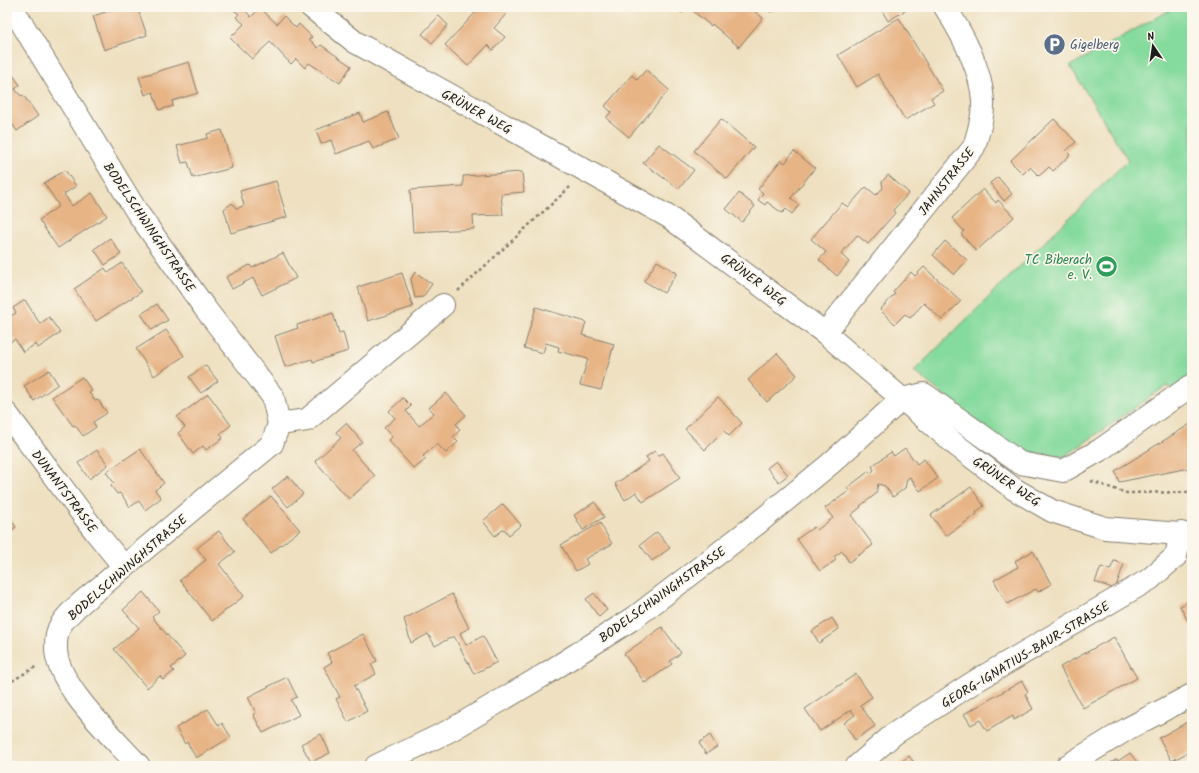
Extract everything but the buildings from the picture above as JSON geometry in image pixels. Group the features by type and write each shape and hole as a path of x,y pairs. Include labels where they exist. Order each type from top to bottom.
{"street":[{"name":"GRÜNER WEG","path":"311,7 355,42 470,108 588,170 669,217 825,333 956,445 1008,484 1052,510 1104,528 1187,534"},
{"name":"JAHNSTRASSE","path":"825,333 974,147 980,125 983,102 975,65 959,30 945,7"},
{"name":"BODELSCHWINGHSTRASSE","path":"12,10 137,212 204,307 273,397 279,424 272,444 124,567 70,614 59,628 56,647 59,667 69,686 139,766"},
{"path":"279,424 306,420 443,305"},
{"path":"902,399 924,394 1020,462 1063,471 1100,450 1192,385"},
{"name":"BODELSCHWINGHSTRASSE","path":"376,766 451,730 544,676 634,618 758,523 830,464 902,399"},
{"name":"DUNANTSTRASSE","path":"7,414 124,567"},
{"name":"GEORG-IGNATIUS-BAUR-STRASSE","path":"857,766 894,734 974,682 1150,579 1176,556 1187,534"},
{"path":"1067,766 1129,728 1192,695"}],"path":[{"path":"443,305 588,170"},
{"path":"1063,471 1126,493 1192,492"},
{"path":"7,684 57,654"}],"green space":[{"name":"TC Biberach e. V.","path":"1175,7 1192,7 1192,396 1166,386 1064,457 1010,449 914,371 1128,160 1070,66"}],"place":[{"name":"Gigelberg","path":"1054,44"},
{"name":"TC Biberach e. V.","path":"1107,266"}]}
